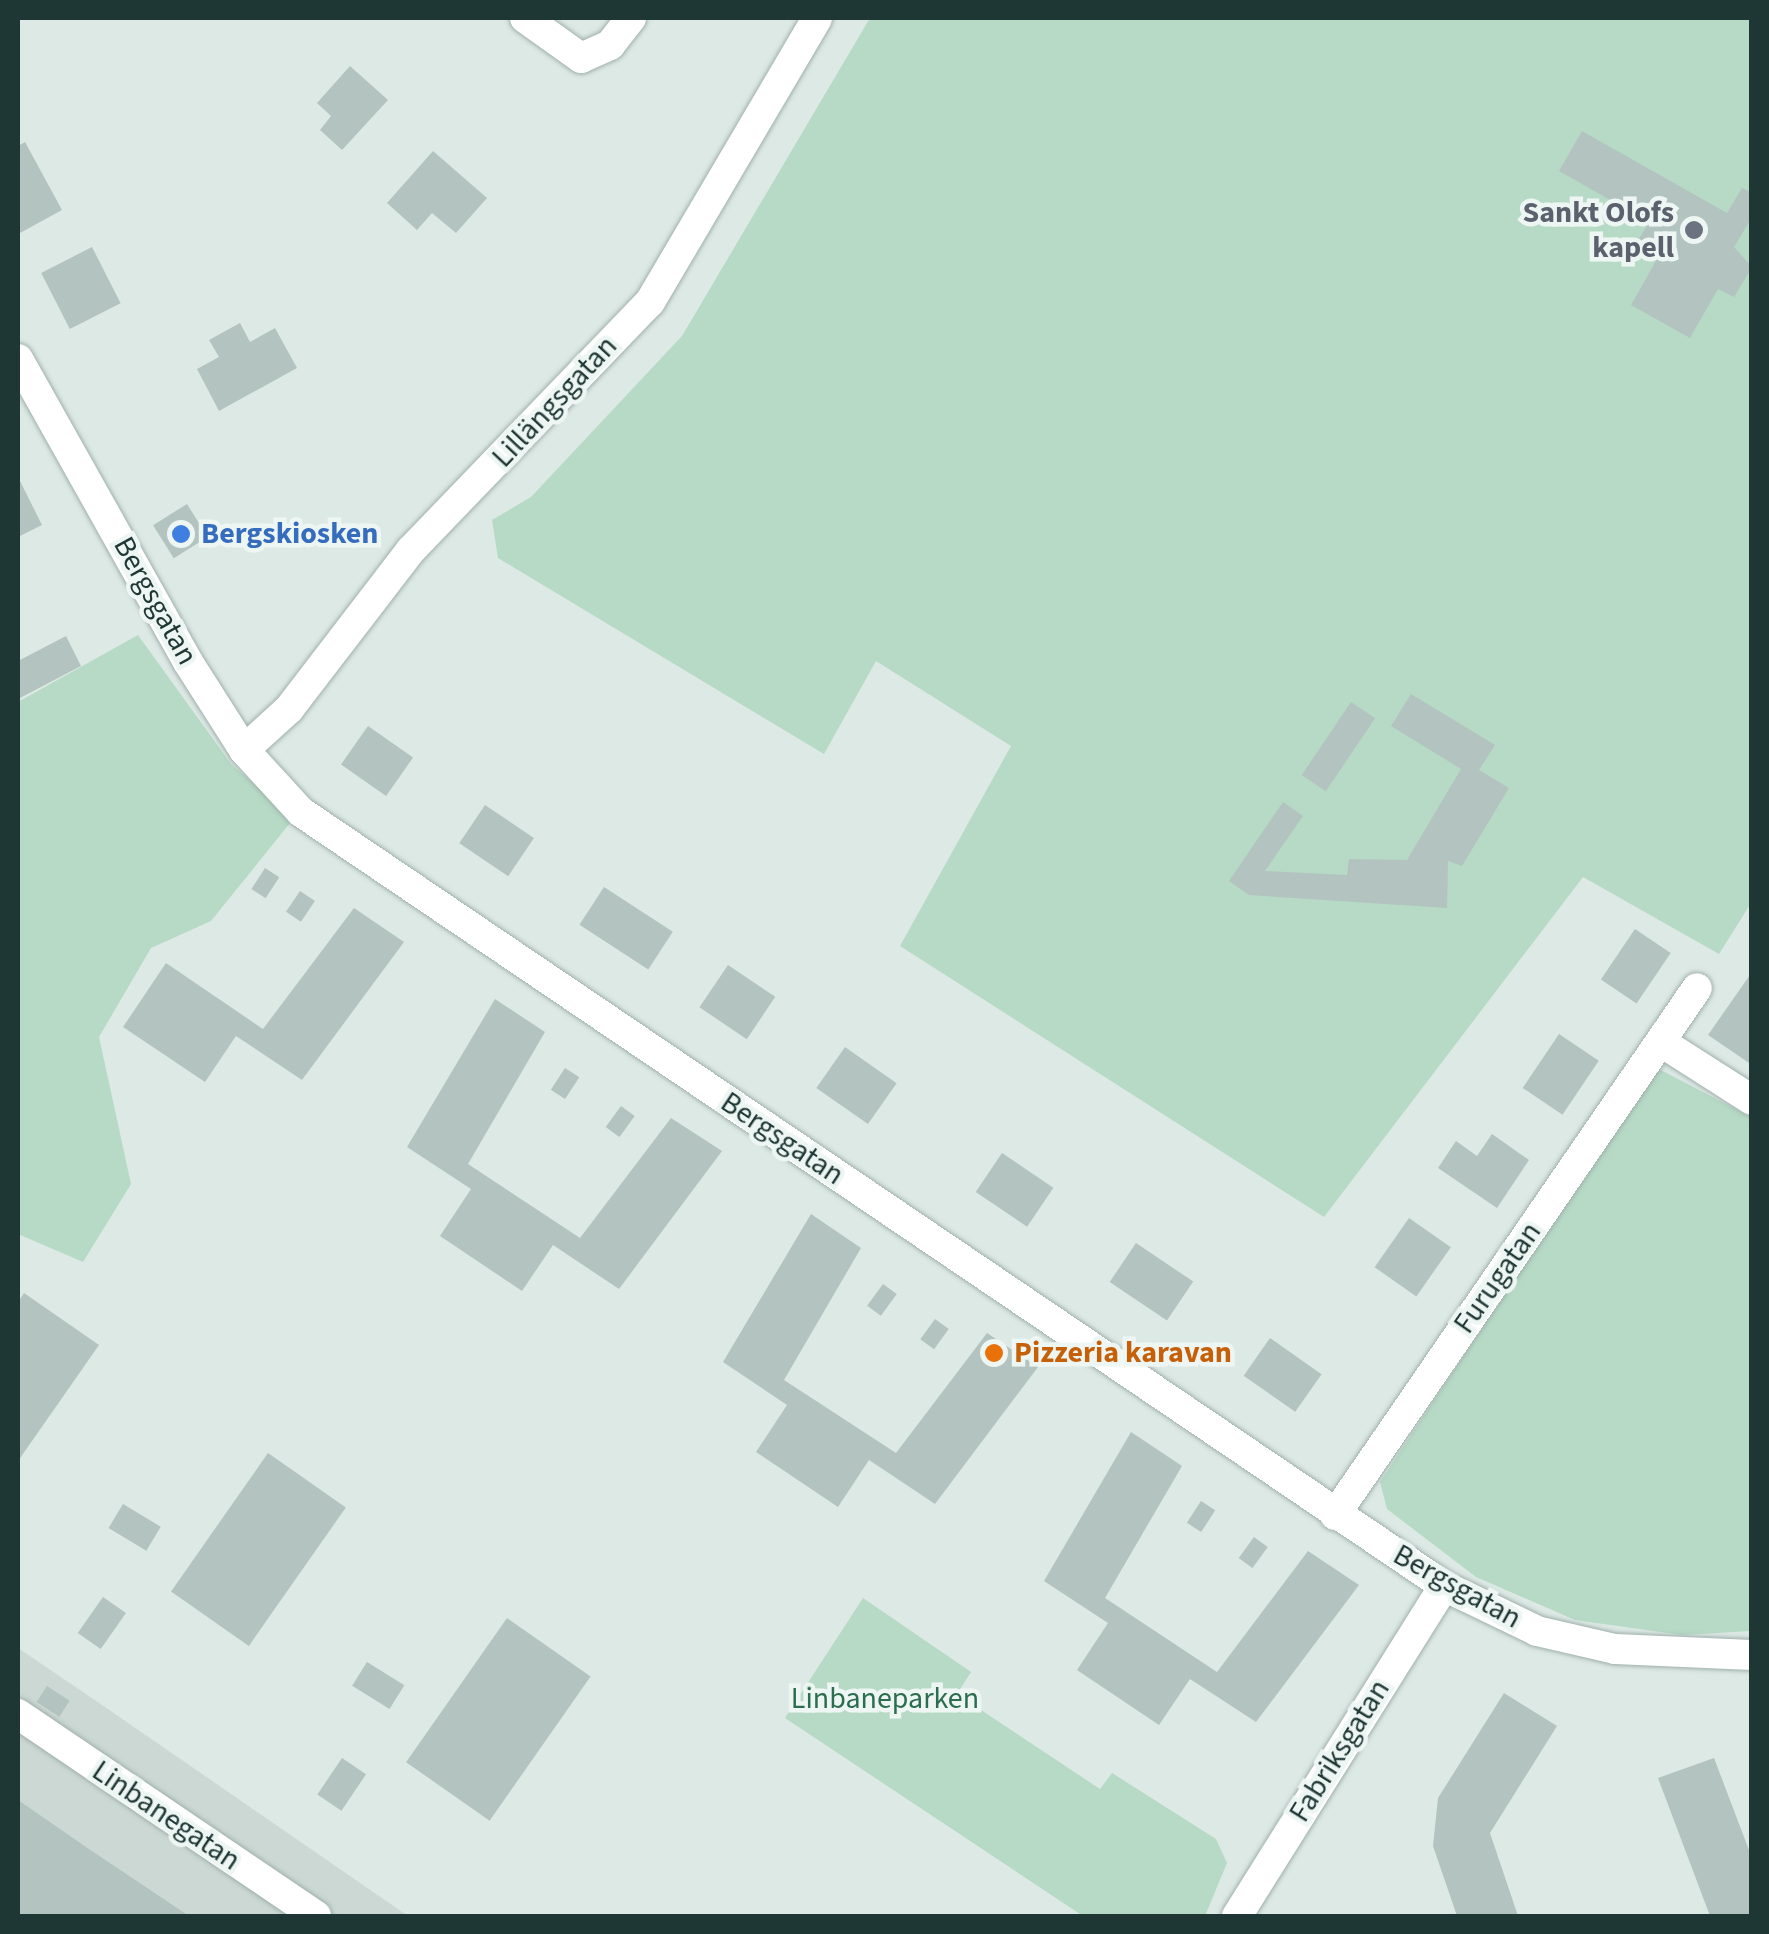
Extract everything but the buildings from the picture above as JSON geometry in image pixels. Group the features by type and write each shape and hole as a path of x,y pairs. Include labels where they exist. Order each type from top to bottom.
{"street":[{"path":"525,18 564,52 600,53 631,18"},
{"name":"Lillängsgatan","path":"244,750 289,709 412,550 650,302 817,18"},
{"name":"Bergsgatan","path":"18,358 244,750 295,807 1444,1586 1538,1631 1600,1646 1752,1655"},
{"name":"Furugatan","path":"1335,1514 1697,988"},
{"path":"1660,1042 1752,1100"},
{"name":"Fabriksgatan","path":"1238,1916 1444,1586"},
{"name":"Linbanegatan","path":"18,1714 316,1916"}],"shaded area":[{"path":"18,1648 105,1707 408,1916 18,1916"}],"green space":[{"path":"870,18 1751,18 1751,903 1719,954 1583,877 1324,1217 900,946 1011,746 876,661 824,754 498,558 492,520 531,497 682,336"},
{"path":"138,635 231,764 294,818 211,921 151,948 99,1037 131,1184 83,1262 18,1234 18,702"},
{"path":"1655,1067 1751,1117 1751,1631 1682,1635 1575,1620 1476,1577 1387,1509 1380,1482"},
{"name":"Linbaneparken","path":"863,1598 971,1672 957,1694 1100,1789 1112,1773 1216,1839 1227,1863 1205,1916 1083,1916 785,1718"}],"place":[{"name":"Sankt Olofs kapell","path":"1694,230"},
{"name":"Bergskiosken","path":"181,534"},
{"name":"Pizzeria karavan","path":"994,1353"}]}
